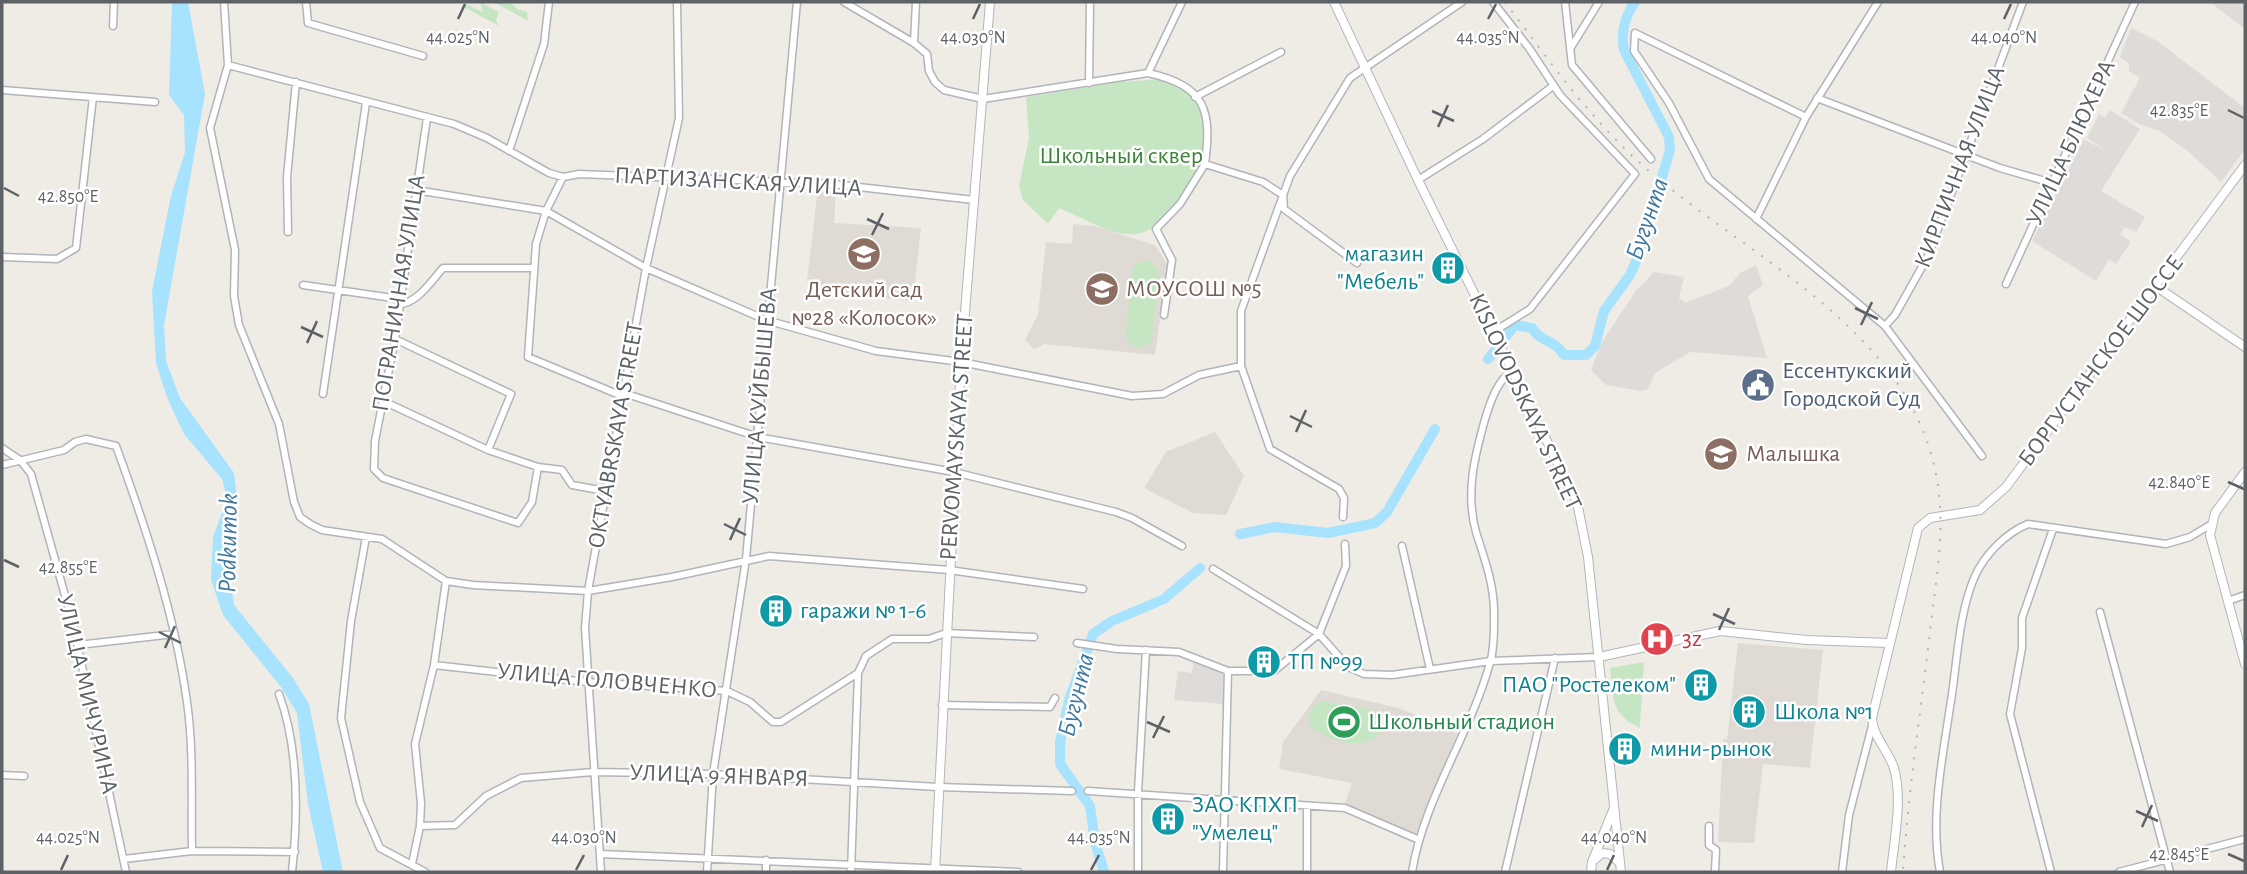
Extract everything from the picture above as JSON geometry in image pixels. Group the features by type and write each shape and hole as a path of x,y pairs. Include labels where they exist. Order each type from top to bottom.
{"street":[{"path":"113,26 114,2"},
{"path":"224,2 228,65 210,128 235,250 233,296 239,325 279,424 294,502 300,517 321,530 382,539 446,581 520,589 588,591 672,577 746,559 780,556 949,570 1083,589"},
{"path":"306,2 308,23 423,56"},
{"path":"509,151 544,44 549,2"},
{"name":"OKTYABRSKAYA STREET","path":"601,872 587,682 585,628 588,591 646,268 679,118 681,92 677,2"},
{"name":"УЛИЦА КУЙБЫШЕВА","path":"707,872 713,774 746,559 797,2"},
{"path":"844,2 853,4 927,54 929,71 935,82 944,90 983,99 1148,73 1173,80 1195,97 1209,120 1205,163 1180,204 1156,229 1172,260 1164,315"},
{"path":"914,43 916,2"},
{"name":"PERVOMAYSKAYA STREET","path":"935,871 954,472 990,2"},
{"path":"1089,83 1090,2"},
{"path":"1148,73 1182,2"},
{"name":"KISLOVODSKAYA STREET","path":"1334,2 1418,180 1577,502 1588,557 1621,867"},
{"path":"1343,517 1344,498 1339,489 1270,449 1241,366 1241,312 1290,176 1350,78 1363,66 1462,2"},
{"path":"1493,2 1529,48 1553,86 1635,174 1530,310 1493,332"},
{"path":"1565,2 1569,12 1569,51 1572,65 1651,159"},
{"path":"1569,51 1599,2"},
{"path":"1756,219 1806,117 1878,2"},
{"name":"КИРПИЧНАЯ УЛИЦА","path":"1885,326 1895,315 1927,258 2023,2"},
{"name":"УЛИЦА БЛЮХЕРА","path":"2006,284 2135,2"},
{"path":"1806,117 1634,33 1634,51 1669,103 1709,179 1885,326 1982,457"},
{"path":"1195,97 1281,52"},
{"name":"ПАРТИЗАНСКАЯ УЛИЦА","path":"228,65 469,130 534,166 564,177 579,174 779,181 974,200"},
{"path":"288,232 287,177 296,82"},
{"path":"1418,180 1483,139 1553,86"},
{"path":"2,90 155,102"},
{"path":"2,257 57,260 76,248 93,97"},
{"path":"1817,98 1966,155 2052,183"},
{"path":"323,394 336,290 366,103"},
{"name":"ПОГРАНИЧНАЯ УЛИЦА","path":"427,118 395,338 381,400 374,469 383,478 518,523 532,502 538,467"},
{"path":"1205,163 1263,182 1283,195"},
{"name":"БОРГУСТАНСКОЕ ШОССЕ","path":"1889,643 1918,528 1930,518 1971,513 1997,496 2157,287 2245,165"},
{"path":"564,177 546,211 536,244 528,357 622,396 641,398 758,437 954,472 1116,512 1182,546"},
{"path":"416,190 546,211 646,268 766,320 876,351 961,362 1132,396 1163,394 1199,375 1241,366"},
{"path":"1283,195 1284,209 1357,263"},
{"path":"303,285 406,304 423,291 443,268 533,268"},
{"path":"2157,287 2245,347"},
{"path":"395,338 511,394 488,450"},
{"path":"1412,872 1417,839 1491,661 1494,607 1487,556 1476,531 1471,483 1488,408 1503,376 1512,371"},
{"path":"381,400 488,450 538,467 562,470 572,485 605,491"},
{"path":"2,465 64,450 75,442 86,439 116,446 139,509 174,634 187,704 192,851"},
{"name":"УЛИЦА МИЧУРИНА","path":"2,448 20,460 32,474 78,645 126,872"},
{"path":"2245,472 2222,502 2210,525 2211,545 2245,664"},
{"path":"1940,872 1934,823 1952,679 1974,577 1994,550 2014,530 2028,524 2165,544 2190,537 2210,525"},
{"path":"2051,872 2010,714 2022,648 2022,618 2053,529"},
{"path":"366,537 351,621 341,718 360,802 380,848 425,872"},
{"path":"1077,643 1179,652 1228,671 1274,671 1319,634 1346,566 1345,544"},
{"path":"1402,546 1430,670"},
{"path":"1213,569 1319,634 1348,667 1364,674 1430,670 1491,661 1599,657 1720,631 1807,640 1889,643 1872,726 1849,816 1842,872"},
{"path":"412,864 420,826 421,803 415,744 434,665 446,581"},
{"path":"2228,601 2245,595"},
{"path":"2100,612 2170,872"},
{"name":"УЛИЦА ГОЛОВЧЕНКО","path":"434,665 587,682 727,691 750,702 773,722 781,722 858,673 866,656 892,639 929,639 946,633 1034,637"},
{"path":"78,645 174,634"},
{"path":"1138,872 1138,792 1146,650"},
{"path":"1504,872 1555,658"},
{"path":"1223,872 1228,671"},
{"path":"851,869 858,673"},
{"path":"279,694 288,727 298,814 292,872"},
{"path":"942,705 1050,707 1055,698"},
{"path":"1872,726 1890,757 1896,782 1891,872"},
{"name":"УЛИЦА 9 ЯНВАРЯ","path":"420,826 455,825 486,796 521,779 593,772 713,774 938,787 1072,791"},
{"path":"2,775 24,776"},
{"path":"1088,791 1138,792 1345,808 1417,839"},
{"path":"1591,872 1592,862 1615,805"},
{"path":"1307,806 1307,872"},
{"path":"1709,826 1709,845 1716,850 1715,872"},
{"path":"2119,872 2245,839"},
{"path":"124,859 192,851 295,852"},
{"path":"1592,862 1602,853 1610,854 1621,867"},
{"path":"600,854 766,860 851,869 1018,872"},
{"path":"766,860 766,872"}],"shaded area":[{"path":"2210,2 2245,2 2245,29"},
{"path":"2131,28 2157,41 2245,108 2245,149 2221,182 2189,152 2160,131 2141,125 2121,113 2140,78 2129,71 2129,63 2120,57"},
{"path":"2110,110 2140,129 2101,191 2145,217 2136,232 2125,227 2120,234 2131,242 2116,264 2109,259 2096,281 2032,241 2084,139 2108,152 2087,138 2099,114 2105,118"},
{"name":"Детский сад №28 «Колосок»","path":"818,189 836,190 834,223 921,228 913,301 816,292 807,280"},
{"name":"МОУСОШ №5","path":"1073,224 1094,226 1155,245 1168,265 1155,355 1044,344 1034,349 1025,340 1038,314 1046,242 1072,244"},
{"path":"1756,265 1763,285 1748,296 1767,358 1690,352 1655,373 1648,389 1641,391 1606,385 1591,370 1603,340 1635,292 1654,272 1684,277 1679,298 1685,303 1729,286 1740,273"},
{"path":"1215,432 1244,476 1226,515 1193,513 1144,488 1166,452"},
{"path":"1738,643 1823,650 1810,768 1763,764 1754,843 1718,842 1723,739 1727,739"},
{"path":"1194,659 1226,671 1224,704 1174,700 1178,671 1192,673"},
{"path":"1321,690 1399,708 1459,734 1416,834 1345,804 1352,783 1279,769 1283,742"}],"green space":[{"path":"480,2 499,12 496,20 499,26 464,7 464,3 483,12"},
{"path":"494,2 511,2 517,9 527,12 528,21"},
{"name":"Школьный сквер","path":"1162,79 1180,88 1196,101 1203,112 1206,127 1199,165 1178,203 1151,229 1136,234 1107,229 1059,208 1048,224 1023,200 1019,186 1029,138 1026,97 1121,82"},
{"path":"1148,260 1160,270 1152,338 1148,345 1136,348 1126,336 1132,270 1137,263"},
{"path":"1644,662 1640,728 1630,723 1618,711 1613,697 1610,668"},
{"name":"Школьный стадион","path":"1321,701 1370,709 1380,720 1379,732 1372,740 1361,743 1348,743 1322,735 1308,720 1312,707"}],"water":[{"name":"Podkumok","path":"172,2 188,2 205,94 164,325 166,361 180,398 234,473 237,498 227,556 234,605 293,678 309,704 343,872 323,872 308,804 297,713 281,687 223,615 211,580 213,537 227,499 222,479 184,434 168,400 156,363 152,291 171,196 185,152 184,115 169,95"}],"waterway":[{"name":"Бугунта","path":"1488,359 1515,325 1532,328 1564,355 1586,355 1595,346 1604,311 1630,275 1640,252 1670,150 1669,137 1624,50 1624,25 1635,2"},
{"name":"Бугунта","path":"1240,534 1275,527 1328,533 1375,523 1387,512 1435,429"},
{"name":"Бугунта","path":"1104,872 1095,842 1090,806 1060,764 1060,742 1069,700 1093,634 1112,621 1164,599 1200,568"}],"railway":[{"path":"1505,2 1586,106 1640,163 1683,199 1824,304 1865,343 1900,387 1925,437 1939,494 1940,545 1911,782 1903,872"}],"place":[{"name":"Детский сад №28 «Колосок»","path":"864,254"},
{"name":"магазин \"Мебель\"","path":"1448,268"},
{"name":"МОУСОШ №5","path":"1102,289"},
{"name":"Ессентукский Городской Суд","path":"1758,385"},
{"name":"Малышка","path":"1721,454"},
{"name":"гаражи № 1-6","path":"776,611"},
{"name":"3z","path":"1657,639"},
{"name":"ТП №99","path":"1264,662"},
{"name":"ПАО \"Ростелеком\"","path":"1701,685"},
{"name":"Школа №1","path":"1749,712"},
{"name":"Школьный стадион","path":"1344,722"},
{"name":"мини-рынок","path":"1625,749"},
{"name":"ЗАО КПХП \"Умелец\"","path":"1168,819"}]}
